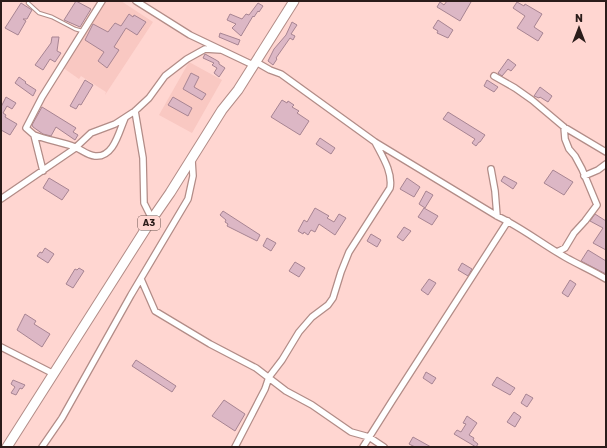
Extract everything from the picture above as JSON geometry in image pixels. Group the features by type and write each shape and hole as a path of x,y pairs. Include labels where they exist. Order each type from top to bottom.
{"highway":[{"name":"A3","path":"7,447 222,110 238,90 294,1"}],"street":[{"path":"102,1 35,107 26,128 34,135 76,147 86,153 96,156 102,155 111,150 125,118"},
{"path":"136,1 190,35 221,50 281,74 375,142 557,252 606,279"},
{"path":"1,199 76,147 91,133 115,124 135,111 149,98 165,76 186,59 205,49 221,50"},
{"path":"494,76 516,88 564,127 606,152"},
{"path":"135,111 143,158 144,203 152,219"},
{"path":"557,252 565,248 574,233 597,205 575,156 569,149 565,140 564,127"},
{"path":"34,135 43,171"},
{"path":"235,447 265,389 269,377 282,360 299,332 312,317 328,305 333,298 349,252 390,188 392,182 387,165 375,142"},
{"path":"42,447 62,418 188,199 193,176 192,157"},
{"path":"584,176 598,170 606,164"},
{"path":"491,170 497,216"},
{"path":"363,447 508,221"},
{"path":"141,279 155,311 269,377 286,391 351,432 369,437 384,447"},
{"path":"1,347 54,374"}],"lane":[{"path":"28,3 39,13 52,17 75,30 84,31"}],"shaded area":[{"path":"106,1 121,1 153,22 105,95 106,92 81,76 79,79 62,67"},
{"path":"189,62 222,80 192,133 159,115"}],"building":[{"path":"76,1 91,9 80,27 64,20"},
{"path":"447,1 471,2 460,21 437,7 440,2 444,5"},
{"path":"517,2 524,6 525,4 542,14 534,27 543,33 538,41 517,28 525,16 513,8"},
{"path":"21,3 32,10 27,19 23,19 26,21 18,35 5,28"},
{"path":"258,3 263,6 254,17 253,16 241,36 232,28 236,24 227,20 230,14 242,19 246,14 249,15"},
{"path":"129,14 133,17 134,15 146,22 137,35 126,28 114,47 119,50 107,68 98,61 104,52 85,40 93,24 108,32 115,23 121,26"},
{"path":"438,20 453,30 448,38 437,33 438,31 433,28"},
{"path":"292,22 297,25 291,34 295,36 293,40 290,38 273,65 268,61 274,49 286,35"},
{"path":"220,33 240,40 238,45 219,37"},
{"path":"52,37 59,37 57,51 61,53 55,62 50,59 43,70 35,65 51,43"},
{"path":"205,54 219,62 219,64 225,68 219,77 214,73 217,68 212,65 214,63 203,58"},
{"path":"508,59 516,65 511,71 508,69 502,76 498,73"},
{"path":"191,73 199,77 194,87 206,94 202,100 183,89"},
{"path":"19,77 36,90 33,96 15,83"},
{"path":"85,80 93,85 81,105 79,104 76,109 70,106"},
{"path":"487,80 498,87 494,92 484,86"},
{"path":"540,87 552,96 548,102 540,97 534,96"},
{"path":"6,97 16,103 12,109 7,106 3,113 6,115 5,117 17,124 10,135 1,130 1,107"},
{"path":"173,97 192,108 188,116 168,105"},
{"path":"282,100 287,103 288,101 294,105 292,107 299,111 297,113 309,121 300,135 271,117"},
{"path":"42,107 76,128 73,132 78,135 75,140 56,127 51,136 43,134 33,127 32,125"},
{"path":"448,112 485,135 476,146 472,143 475,139 443,119"},
{"path":"320,138 335,148 331,154 316,144"},
{"path":"553,170 573,182 564,195 544,183"},
{"path":"504,176 517,183 513,189 501,181"},
{"path":"49,178 69,190 62,200 43,188"},
{"path":"407,178 420,187 414,197 400,189"},
{"path":"426,191 433,195 425,208 419,204"},
{"path":"315,208 329,216 327,218 334,222 339,214 346,218 335,235 319,224 315,232 311,230 308,235 304,232 303,234 298,231 304,220 307,222"},
{"path":"424,208 438,216 432,225 418,217"},
{"path":"223,211 260,235 257,241 227,226 228,224 225,222 226,220 220,215"},
{"path":"595,214 606,221 606,250 593,243 603,228 590,221"},
{"path":"404,227 411,231 403,241 397,237"},
{"path":"371,234 381,240 377,247 367,241"},
{"path":"267,238 276,243 271,251 263,246"},
{"path":"45,248 54,254 48,263 37,256 40,252 42,253"},
{"path":"588,250 606,261 606,274 581,261"},
{"path":"295,262 305,268 299,277 289,271"},
{"path":"462,263 472,269 468,276 458,270"},
{"path":"79,268 84,271 73,288 66,284 75,269 77,270"},
{"path":"429,279 436,283 428,295 421,290"},
{"path":"570,280 576,284 568,297 562,293"},
{"path":"25,314 36,321 34,324 50,334 42,347 17,330"},
{"path":"136,360 176,386 172,392 132,366"},
{"path":"426,372 436,378 432,384 423,378"},
{"path":"497,377 515,388 510,395 492,385"},
{"path":"13,380 25,385 22,389 20,388 16,395 11,393 15,387 11,384"},
{"path":"526,394 533,398 527,407 521,403"},
{"path":"224,400 245,414 235,431 212,416"},
{"path":"514,412 521,417 515,427 507,422"},
{"path":"467,416 477,423 469,435 474,438 473,440 478,444 476,447 454,434 457,430 461,432 466,424 463,423"},
{"path":"413,437 431,447 415,447 409,444"}]}
